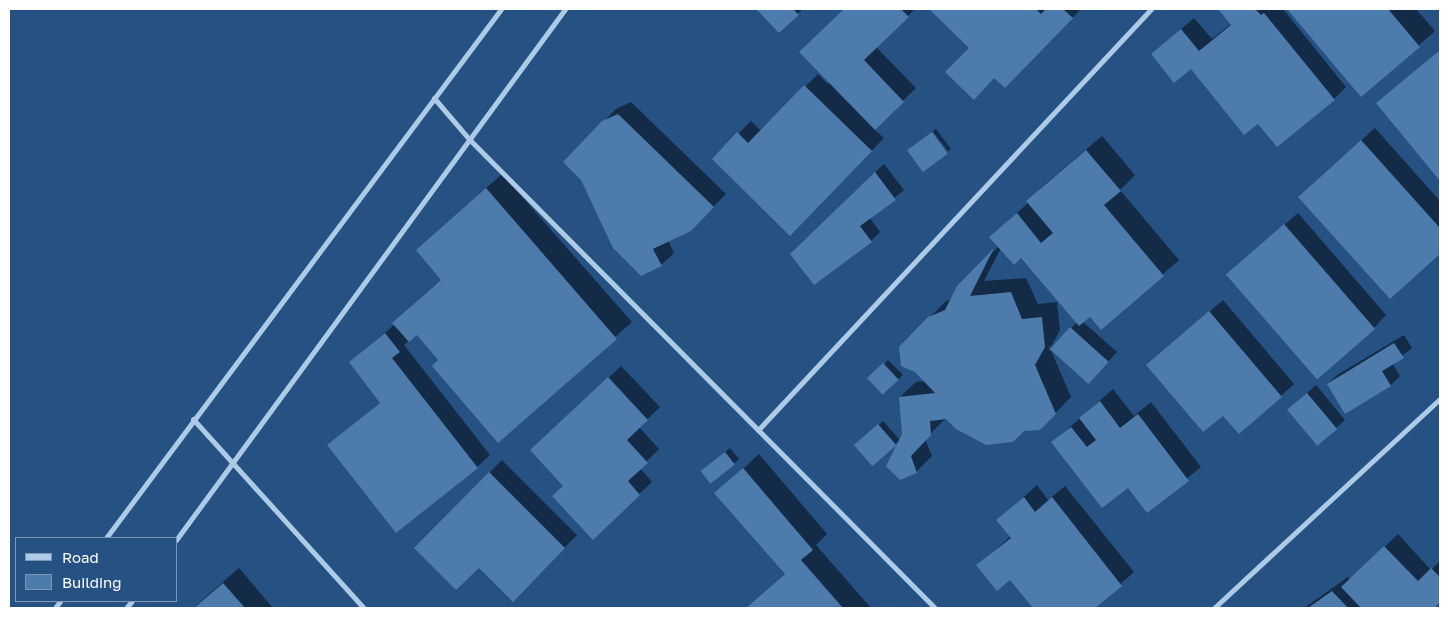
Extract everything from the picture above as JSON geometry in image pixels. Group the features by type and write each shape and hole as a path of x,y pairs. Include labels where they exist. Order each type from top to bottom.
{"street":[{"path":"107,537 193,419 502,9"},
{"path":"178,537 565,9"},
{"path":"758,430 1151,9"},
{"path":"434,98 470,140 935,608"},
{"path":"1214,608 1440,399"},
{"path":"193,419 232,465 364,608"}],"building":[{"path":"756,9 793,9 799,15 779,33"},
{"path":"844,9 901,9 909,17 864,60 904,102 875,130 799,52"},
{"path":"929,9 1036,9 1041,14 1046,9 1063,9 1073,18 1005,88 994,78 974,100 945,72 969,48"},
{"path":"1218,9 1255,9 1261,15 1264,13 1335,100 1277,147 1258,124 1244,135 1191,69 1174,83 1151,54 1181,29 1199,51 1231,25"},
{"path":"1287,9 1388,9 1420,47 1361,97"},
{"path":"1440,50 1440,181 1376,103"},
{"path":"804,85 872,151 790,236 712,159 737,132 748,143"},
{"path":"618,114 714,207 691,231 653,249 662,266 641,276 613,248 581,180 563,162 602,121"},
{"path":"932,132 948,154 923,172 907,150"},
{"path":"1361,140 1440,228 1440,254 1390,299 1298,197"},
{"path":"1086,150 1121,191 1104,205 1164,276 1101,330 1090,317 1079,326 1021,258 1014,265 989,237 1017,213 1041,243 1053,233 1026,201"},
{"path":"875,172 896,200 860,226 872,242 814,285 790,254"},
{"path":"486,188 617,339 498,443 432,366 438,360 417,335 409,342 392,323 441,280 416,250"},
{"path":"1284,224 1375,329 1317,379 1226,275"},
{"path":"994,248 970,296 1011,292 1022,319 1042,317 1045,347 1035,365 1056,414 1040,430 1024,431 1013,442 986,445 956,429 946,419 930,421 931,435 911,456 917,473 900,480 886,466 902,434 899,397 935,393 915,372 901,366 899,347 928,317 945,310 957,286"},
{"path":"1209,311 1282,397 1239,434 1223,416 1203,432 1146,365"},
{"path":"1070,327 1109,362 1089,384 1050,349"},
{"path":"385,333 400,352 392,358 478,468 396,533 327,445 380,403 349,362"},
{"path":"1394,343 1404,358 1382,371 1391,386 1345,414 1327,384"},
{"path":"883,363 899,380 883,395 867,378"},
{"path":"608,377 648,420 627,440 648,463 628,481 640,495 593,540 552,496 563,486 530,450"},
{"path":"1307,393 1337,429 1317,446 1287,410"},
{"path":"1100,401 1120,428 1138,414 1189,481 1147,513 1128,488 1102,508 1051,442 1071,427 1087,447 1096,440 1079,418"},
{"path":"878,424 896,445 872,466 854,445"},
{"path":"725,452 735,465 710,484 701,471"},
{"path":"743,468 813,550 801,560 843,608 746,608 785,574 714,493"},
{"path":"489,472 565,548 513,602 479,568 456,590 414,548"},
{"path":"1024,497 1035,512 1052,497 1122,586 1095,608 1033,608 1010,580 997,591 976,565 1011,538 996,520"},
{"path":"1384,546 1418,581 1431,568 1440,577 1440,602 1434,608 1361,608 1341,587"},
{"path":"223,583 245,608 194,608"},
{"path":"1332,591 1348,608 1308,608"}]}
